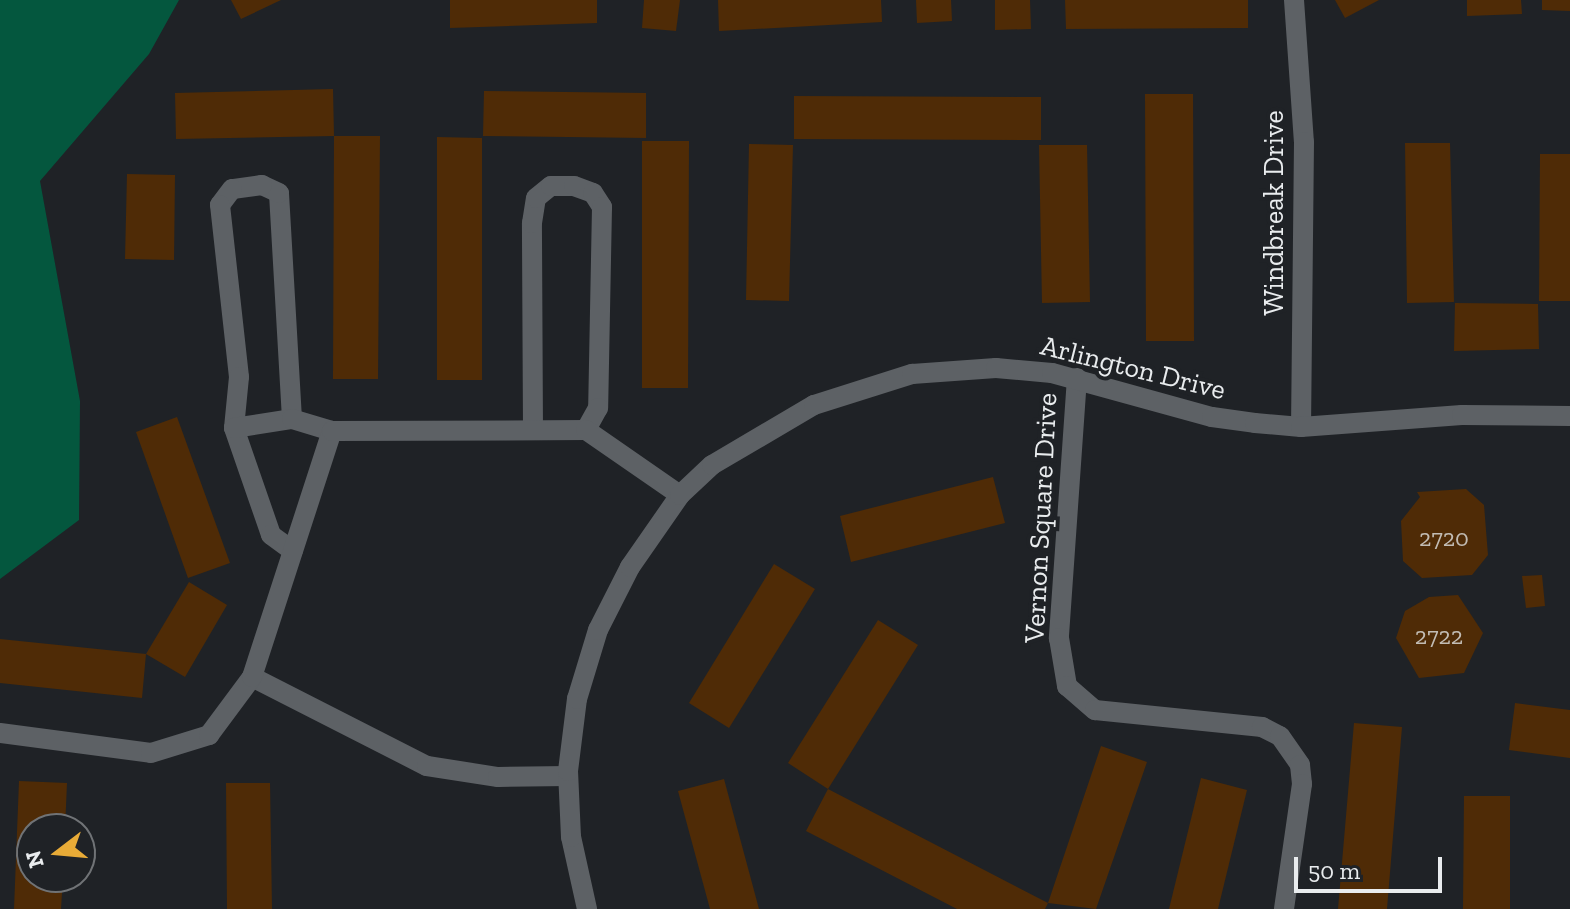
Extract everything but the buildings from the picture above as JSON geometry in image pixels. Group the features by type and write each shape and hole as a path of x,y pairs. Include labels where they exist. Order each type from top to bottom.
{"street":[{"name":"Windbreak Drive","path":"1294,0 1304,142 1301,427"},
{"path":"292,419 279,193 262,185 232,189 220,205 239,377 234,428 271,535 293,551"},
{"path":"533,430 532,223 536,198 551,186 574,186 593,193 602,207 598,408 586,430"},
{"name":"Arlington Drive","path":"587,909 571,837 568,776 577,699 598,630 630,567 680,495 712,465 782,421 871,384 944,370 996,368 1077,378 1212,417 1301,427 1462,415 1570,416"},
{"name":"Vernon Square Drive","path":"1077,378 1059,638 1067,686 1095,710 1262,727 1280,736 1300,765 1302,784 1284,909"},
{"path":"234,428 292,419 332,431 586,430 680,495"},
{"path":"0,733 151,753 209,735 252,677 332,431"},
{"path":"252,677 427,766 498,777 568,776"}],"green space":[{"path":"0,0 179,0 149,54 40,181 80,401 79,520 0,579"}]}
